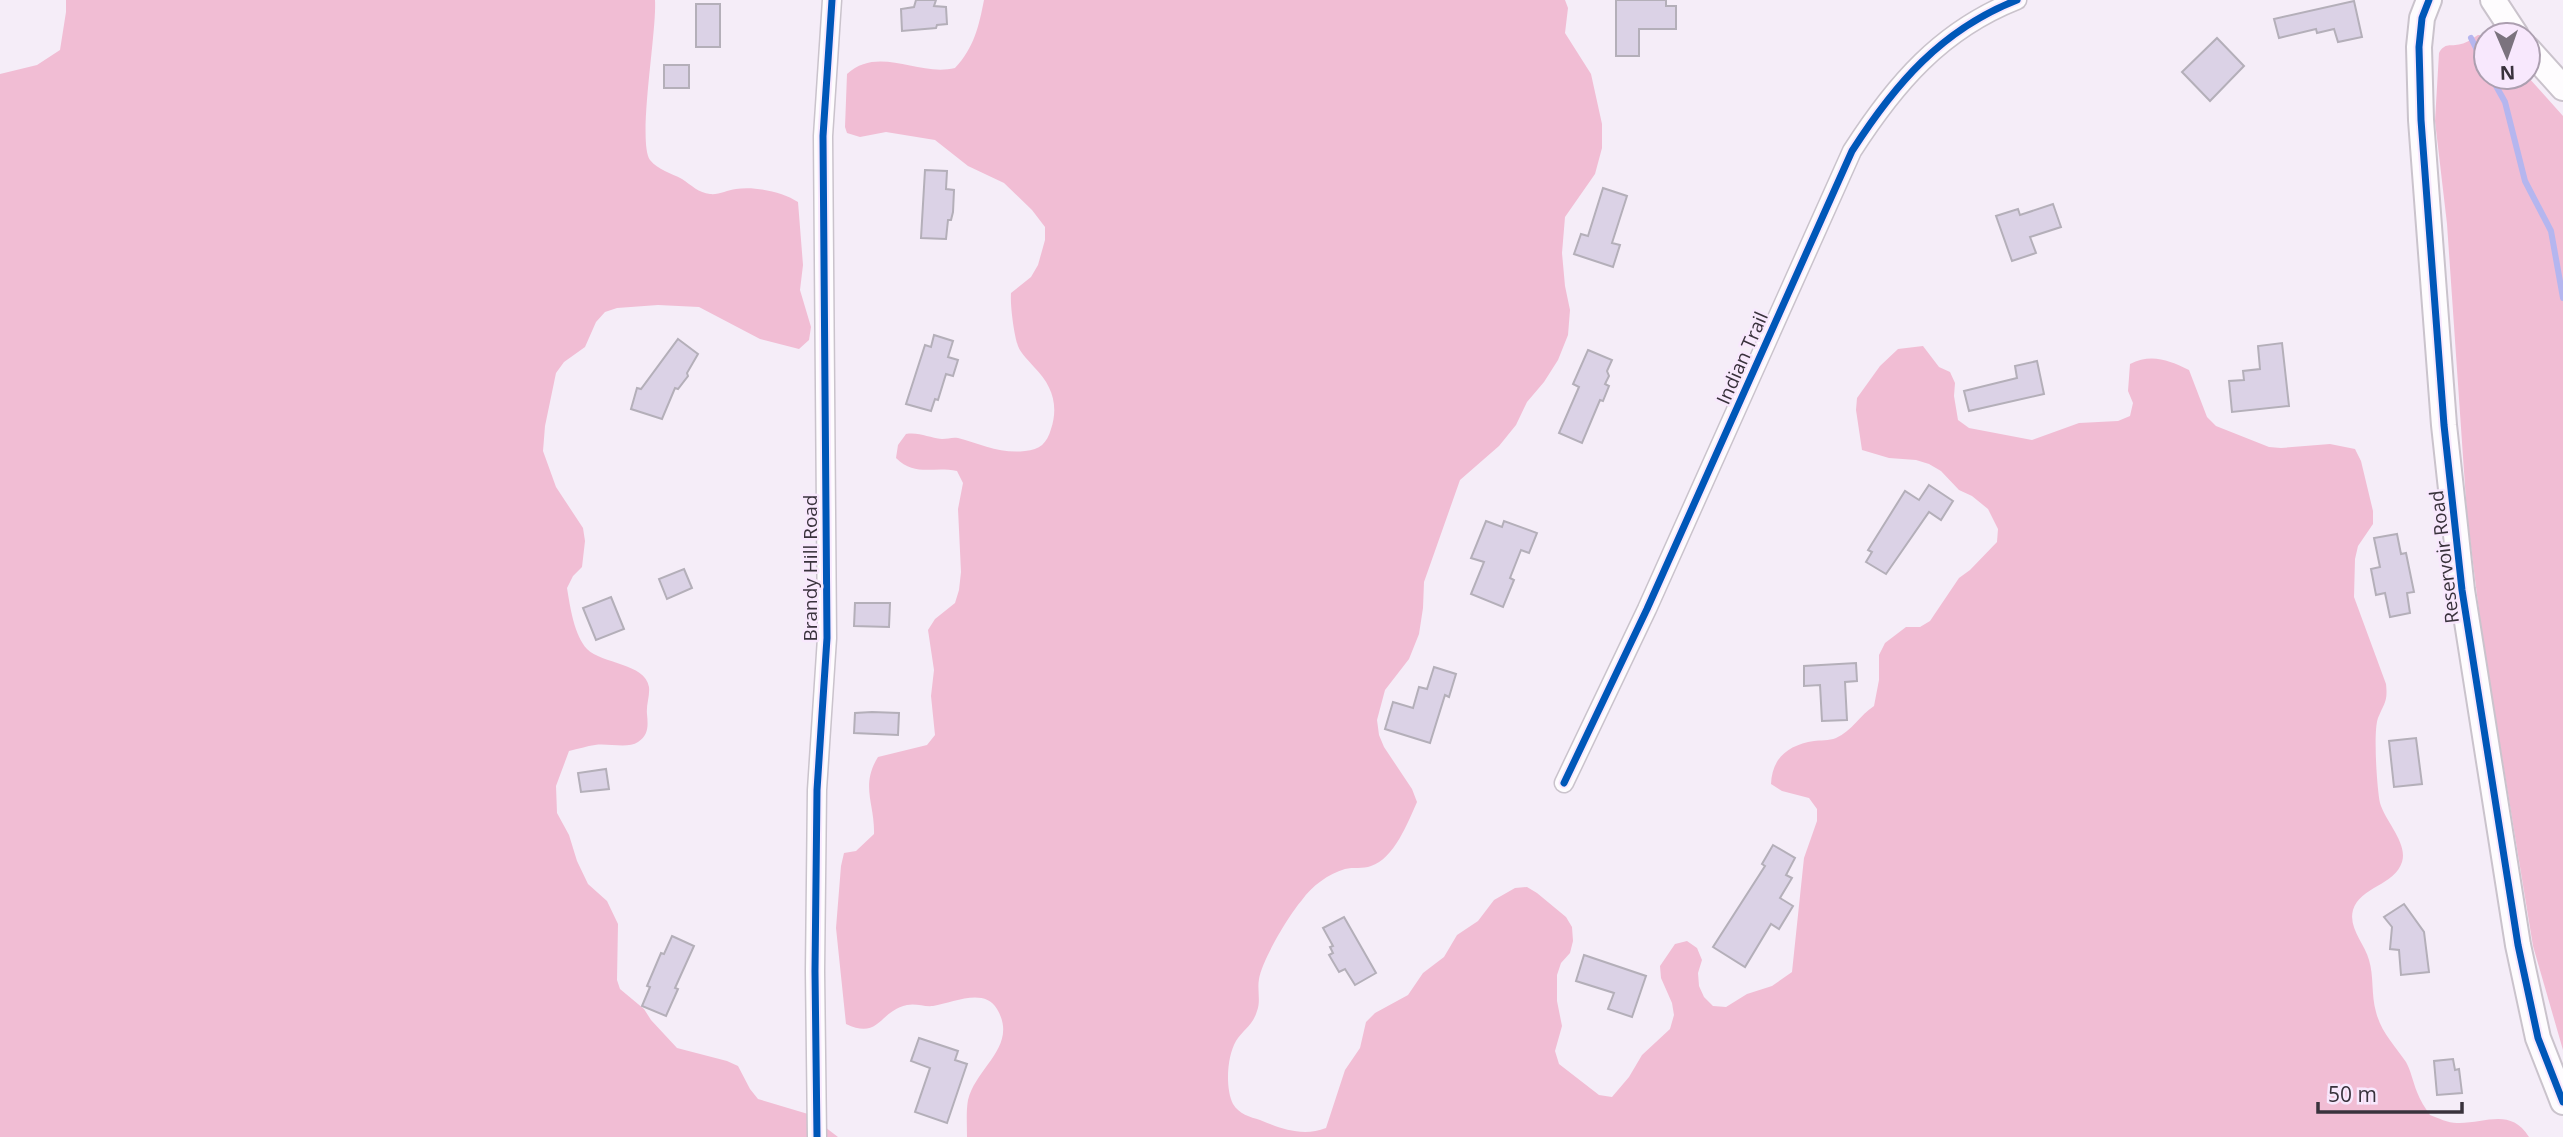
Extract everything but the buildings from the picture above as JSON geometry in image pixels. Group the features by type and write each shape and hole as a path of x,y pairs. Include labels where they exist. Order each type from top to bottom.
{"street":[{"name":"Brandy Hill Road","path":"817,1137 817,790 827,638 823,136 832,0"},
{"name":"Indian Trail","path":"1564,783 1647,609 1852,151 1892,93 1938,45 1998,7 2017,0"},
{"name":"Reservoir Road","path":"2429,0 2422,18 2419,47 2421,120 2444,425 2462,590 2518,945 2538,1038 2563,1102"},
{"path":"2493,0 2507,21"},
{"path":"2542,65 2563,88"}],"shaded area":[{"path":"66,0 655,0 646,109 647,149 650,160 661,169 706,193 717,194 752,188 777,193 798,202 803,265 800,290 811,327 809,340 799,349 760,339 699,307 658,305 617,308 605,312 596,322 585,347 564,362 556,373 545,426 543,451 556,487 583,528 585,541 582,567 567,588 573,620 587,649 602,658 632,668 646,679 649,687 647,730 638,742 629,745 595,745 569,751 556,786 557,813 569,835 588,884 607,901 618,924 617,980 620,989 644,1009 677,1048 738,1066 758,1099 808,1114 838,1137 0,1137 0,74 37,65 60,50"},
{"path":"984,0 1565,0 1568,8 1565,33 1591,74 1602,124 1602,148 1595,174 1565,217 1562,253 1570,310 1568,335 1558,360 1527,402 1516,425 1499,446 1460,480 1424,582 1419,634 1409,659 1385,690 1377,720 1384,747 1412,789 1417,802 1399,839 1387,856 1371,866 1345,869 1321,881 1297,907 1277,938 1261,971 1259,1003 1255,1016 1236,1041 1231,1055 1228,1072 1230,1097 1242,1113 1293,1131 1309,1132 1326,1128 1345,1070 1360,1048 1366,1022 1375,1013 1408,995 1423,973 1444,957 1457,935 1478,921 1494,900 1515,888 1527,887 1537,893 1566,917 1572,927 1570,953 1561,963 1557,975 1557,1001 1562,1026 1555,1051 1559,1064 1599,1095 1612,1097 1629,1077 1642,1055 1670,1029 1674,1015 1661,978 1660,966 1675,944 1687,941 1697,948 1702,960 1698,973 1699,986 1704,997 1713,1006 1726,1007 1747,994 1772,986 1792,972 1804,858 1817,821 1817,809 1809,798 1782,791 1771,784 1774,767 1783,754 1796,746 1842,735 1874,706 1879,680 1879,655 1885,643 1906,627 1920,627 1930,621 1959,578 1997,542 1998,529 1988,509 1972,496 1959,490 1941,471 1916,460 1889,458 1862,450 1856,410 1857,398 1880,366 1898,349 1923,346 1939,367 1950,372 1955,383 1958,420 1969,428 2032,440 2079,423 2118,421 2130,416 2133,403 2128,391 2130,364 2153,358 2189,370 2207,417 2216,426 2269,447 2330,444 2355,449 2361,461 2373,511 2373,524 2358,546 2354,597 2386,684 2386,699 2377,725 2378,786 2380,803 2399,840 2403,855 2398,870 2357,902 2353,910 2353,923 2369,960 2378,1019 2406,1062 2418,1095 2430,1115 2457,1123 2496,1119 2514,1122 2529,1137 967,1137 968,1100 972,1088 994,1056 1003,1034 997,1009 984,999 968,998 933,1006 907,1005 866,1029 846,1024 836,928 841,866 844,853 856,851 874,834 869,786 878,757 927,745 935,735 931,696 934,670 928,630 935,619 955,603 959,590 961,572 958,509 963,483 957,471 917,469 903,464 896,458 898,445 906,434 942,439 958,438 1016,452 1039,447 1045,442 1053,420 1054,404 1045,381 1018,346 1011,293 1031,277 1038,265 1045,240 1045,227 1004,183 968,166 935,140 886,132 860,137 847,133 845,127 847,74 872,62 927,69 955,68 967,53 975,36"},
{"path":"2472,38 2472,91 2541,91 2563,116 2563,1050 2533,946 2482,635 2467,515 2447,224 2435,121 2439,53 2446,46"}],"waterway":[{"path":"2499,91 2505,102 2525,181 2551,231 2563,298"}],"cycle path":[{"path":"817,1137 817,790 827,638 823,136 832,0"},
{"path":"1564,783 1647,609 1852,151 1885,103 1922,62 1965,27 2017,0"},
{"path":"2429,0 2422,18 2419,47 2421,120 2444,425 2462,590 2518,945 2538,1038 2563,1102"}]}
